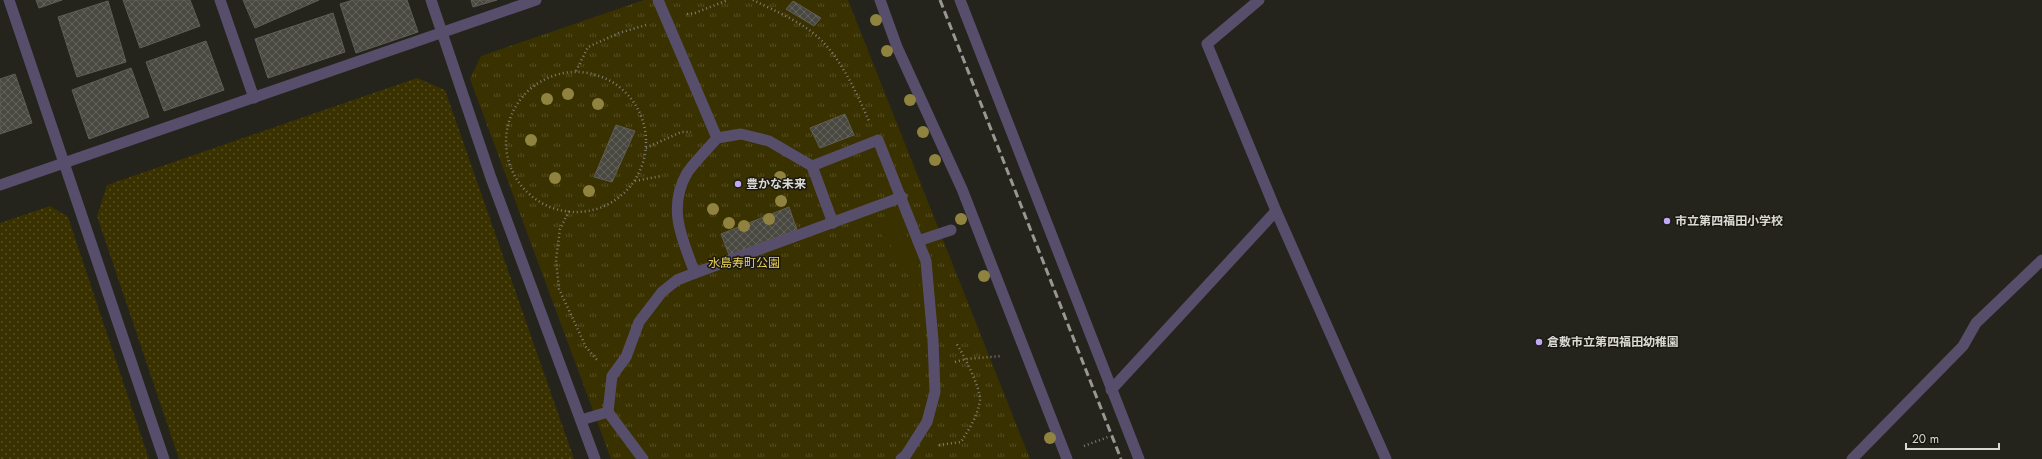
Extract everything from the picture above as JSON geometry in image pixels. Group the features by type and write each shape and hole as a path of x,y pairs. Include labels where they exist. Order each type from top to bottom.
{"street":[{"path":"10,0 164,459"},
{"path":"220,0 254,98"},
{"path":"431,0 491,178 595,459"},
{"path":"0,185 65,164 536,0"},
{"path":"658,0 717,138"},
{"path":"880,0 897,48 962,189 1067,459"},
{"path":"960,0 1139,459"},
{"path":"1259,0 1207,44 1276,211 1386,459"},
{"path":"695,273 678,226 676,202 687,173 717,138 741,134 769,142 812,166 833,223"},
{"path":"812,166 878,140 902,197 926,261 933,340 935,392 927,422 906,454 901,459"},
{"path":"643,459 608,412 612,376 626,357 640,322 662,292 677,280 902,197"},
{"path":"1111,390 1276,211"},
{"path":"918,241 951,230"},
{"path":"1852,459 1963,346 1976,323 2042,260"},
{"path":"581,420 608,412"}],"path":[{"path":"576,71 588,47 619,32 644,26 665,17 695,13 728,0"},
{"path":"753,0 799,24 823,42 841,67 878,140"},
{"path":"576,71 599,75 620,86 636,103 645,125 646,148 643,165 634,181 622,195 606,205 588,211 569,211 546,205 526,191 512,171 506,149 508,125 517,104 533,87 553,75 576,71"},
{"path":"646,148 681,132 699,133 717,138"},
{"path":"569,211 560,229 556,260 559,289 586,347 612,376"},
{"path":"966,359 1002,356"},
{"path":"1076,449 1112,435"}],"green space":[{"name":"水島寿町公園","path":"644,0 848,0 1030,459 611,459 470,79 481,56"},
{"path":"417,78 445,90 574,459 179,459 97,216 107,185"},
{"path":"50,206 68,217 149,459 0,459 0,223"},
{"path":"897,214 918,263 920,296 892,247 872,224"}],"building":[{"path":"36,0 62,0 39,8"},
{"path":"123,0 190,0 200,26 140,48"},
{"path":"243,0 319,0 255,28"},
{"path":"353,0 407,0 418,32 356,53 340,4"},
{"path":"471,0 497,0 473,7"},
{"path":"108,1 126,62 77,77 58,17"},
{"path":"793,1 821,18 814,26 786,9"},
{"path":"333,13 345,52 268,78 255,39"},
{"path":"206,41 224,90 164,111 146,62"},
{"path":"131,68 149,117 89,139 72,90"},
{"path":"15,74 32,123 0,134 0,79"},
{"path":"845,114 854,135 820,148 810,128"},
{"path":"616,125 635,131 612,182 594,177"},
{"path":"789,207 797,230 729,255 721,234"}],"railway":[{"path":"940,0 1121,459"}],"place":[{"name":"豊かな未来","path":"738,184"},
{"name":"市立第四福田小学校","path":"1667,221"},
{"name":"倉敷市立第四福田幼稚園","path":"1539,342"}]}
